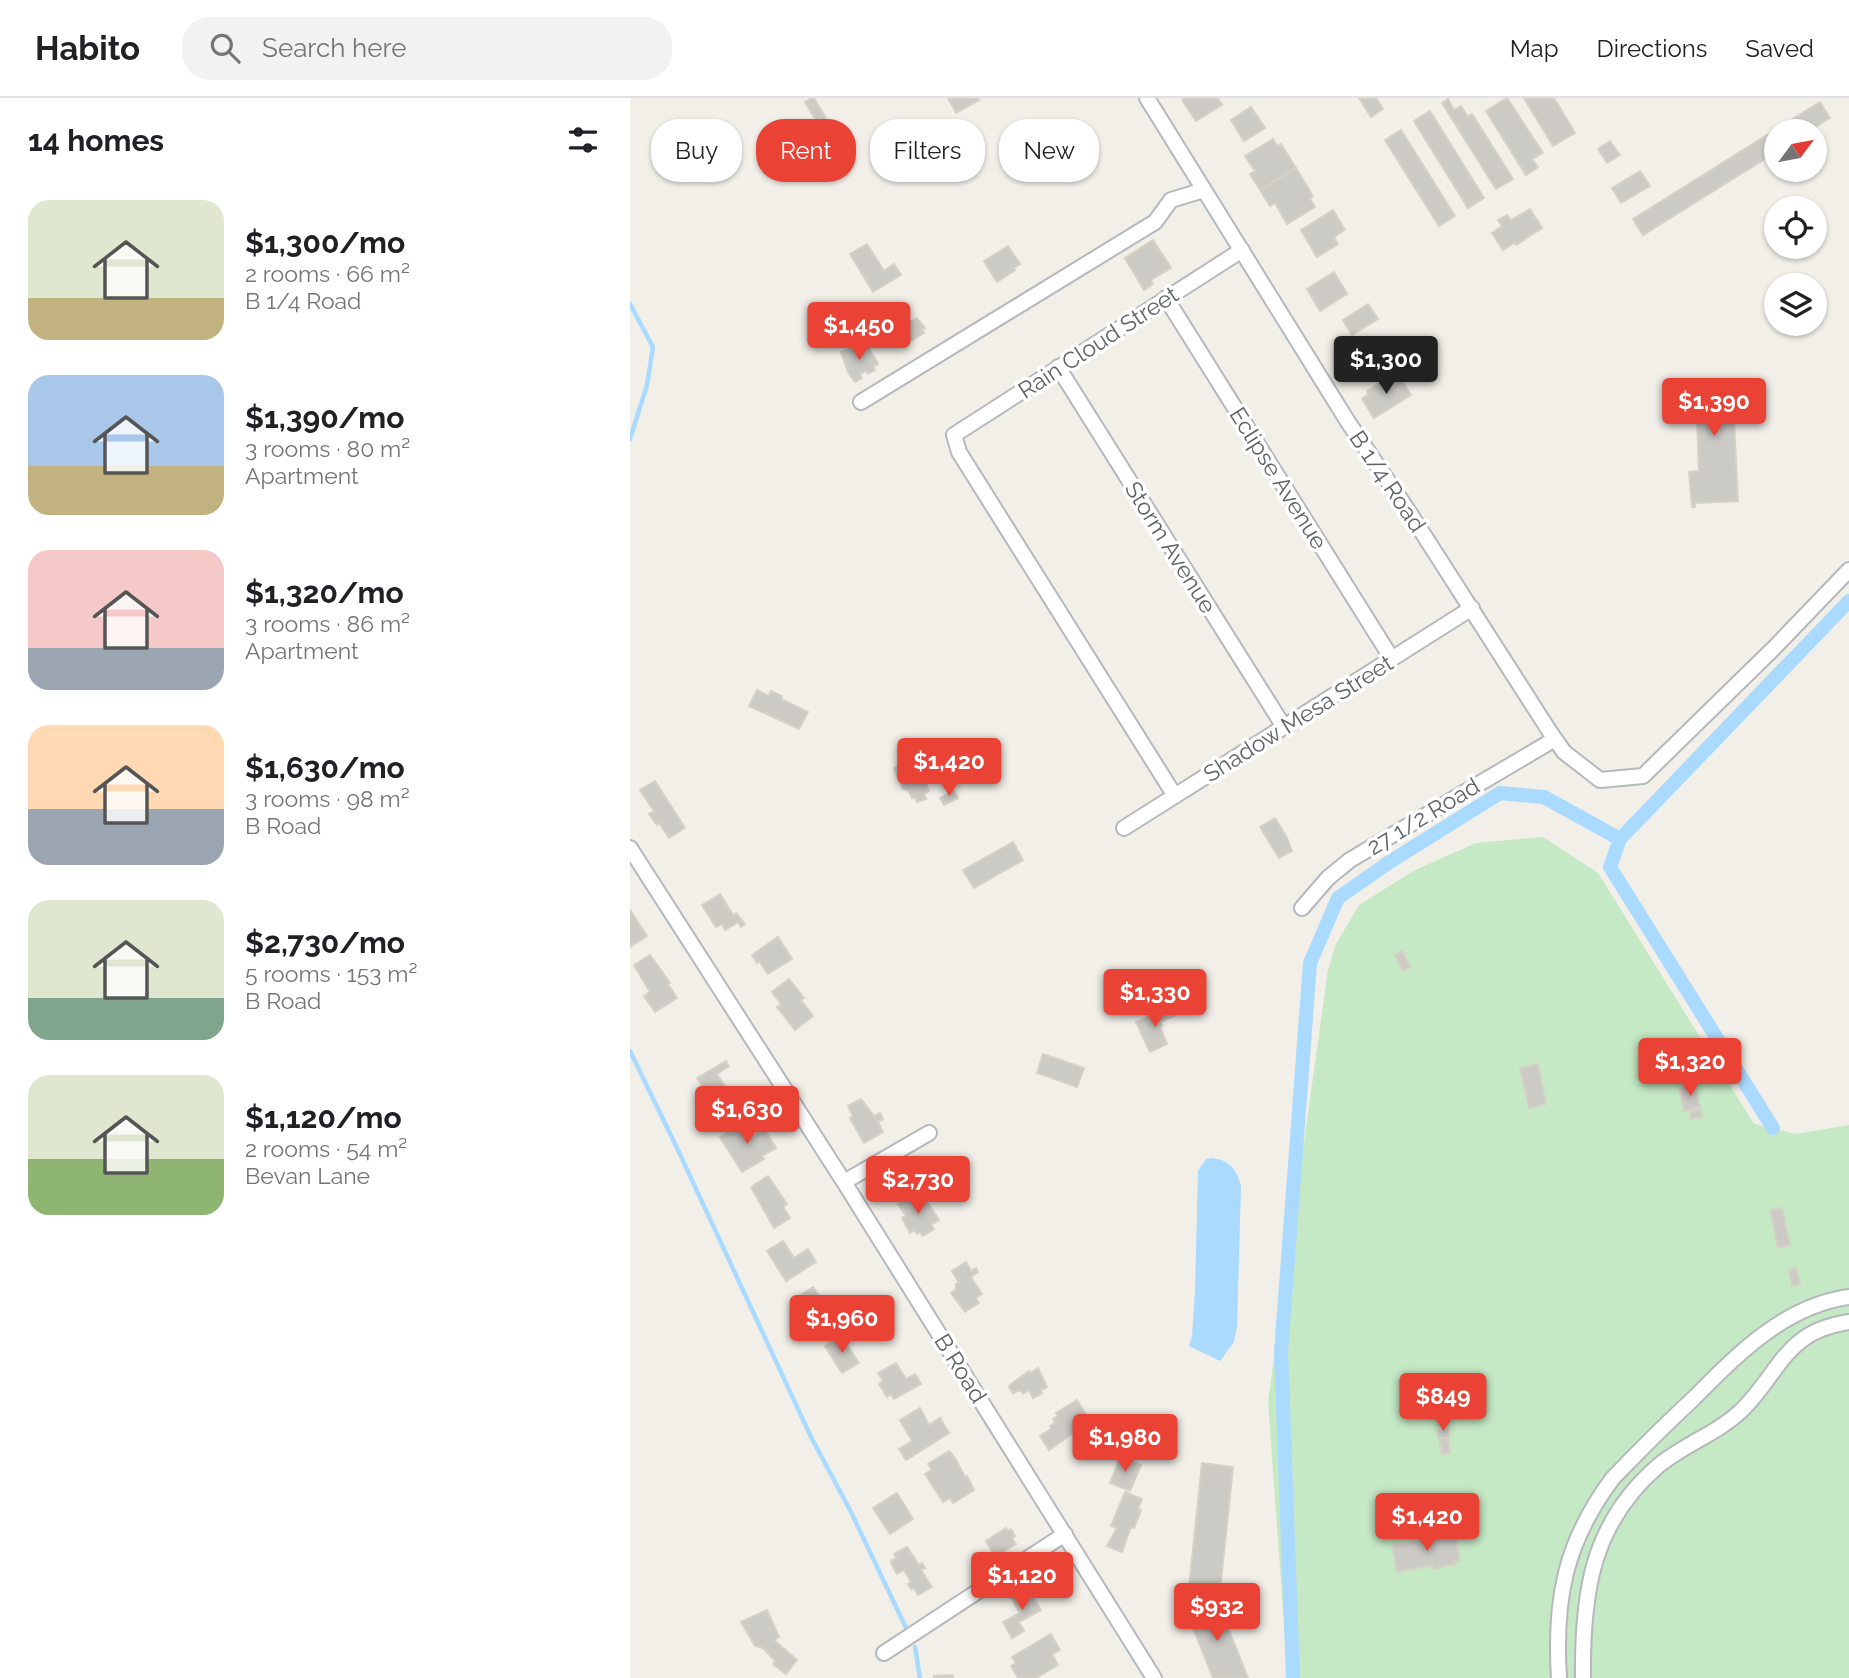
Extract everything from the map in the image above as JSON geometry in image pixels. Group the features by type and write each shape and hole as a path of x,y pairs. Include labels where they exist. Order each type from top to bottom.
{"street":[{"name":"B 1/4 Road","path":"1147,98 1348,422 1472,608 1555,739 1564,752 1600,780 1643,776 1774,648 1849,570"},
{"path":"861,402 1155,222 1171,200 1204,190"},
{"name":"Rain Cloud Street","path":"1175,796 974,477 959,452 954,435 1242,250"},
{"name":"Eclipse Avenue","path":"1166,298 1392,659"},
{"name":"Storm Avenue","path":"1058,367 1284,727"},
{"name":"Shadow Mesa Street","path":"1124,828 1472,608"},
{"name":"27 1/2 Road","path":"1302,908 1328,878 1350,860 1555,739"},
{"name":"B Road","path":"630,848 844,1182 1154,1678"},
{"path":"844,1182 929,1133"},
{"path":"1559,1678 1556,1640 1568,1560 1595,1500 1613,1478 1748,1345 1789,1317 1813,1306 1849,1297"},
{"path":"1583,1678 1584,1612 1594,1559 1604,1534 1622,1503 1659,1465 1721,1427 1741,1410 1761,1388 1784,1354 1802,1338 1836,1324 1849,1322"},
{"path":"884,1653 1065,1534"}],"green space":[{"path":"1543,837 1598,873 1754,1124 1795,1134 1849,1125 1849,1678 1288,1678 1268,1402 1328,970 1336,944 1359,905 1415,870 1476,843"}],"water":[{"path":"1212,1158 1231,1166 1241,1186 1237,1327 1234,1342 1220,1361 1189,1346 1195,1290 1198,1171 1206,1159"}],"building":[{"path":"814,98 826,119 815,119 805,102"},
{"path":"948,98 977,98 979,100 956,113"},
{"path":"1218,98 1222,105 1196,121 1182,100"},
{"path":"1359,98 1376,98 1383,109 1371,117"},
{"path":"1507,98 1543,153 1532,159 1538,167 1526,175 1486,111"},
{"path":"1524,98 1554,98 1575,133 1553,146"},
{"path":"1448,99 1454,110 1461,106 1468,117 1472,114 1513,179 1496,189 1442,103"},
{"path":"1820,102 1830,118 1827,120 1793,119"},
{"path":"1251,107 1265,128 1244,141 1231,120"},
{"path":"1430,111 1484,198 1468,208 1414,121"},
{"path":"1401,130 1455,216 1439,226 1385,140"},
{"path":"1764,137 1764,159 1643,235 1633,219"},
{"path":"1273,139 1277,146 1281,144 1296,168 1260,190 1250,174 1255,171 1245,156"},
{"path":"1610,141 1620,155 1607,163 1598,149"},
{"path":"1296,168 1313,196 1310,199 1315,207 1287,224 1275,203 1270,206 1260,190"},
{"path":"1640,171 1650,186 1621,203 1612,188"},
{"path":"1530,209 1542,228 1503,250 1492,233 1502,226 1498,220 1507,215 1511,220"},
{"path":"1333,210 1345,230 1334,237 1338,244 1317,257 1301,230"},
{"path":"1153,240 1171,268 1151,280 1153,284 1144,290 1125,258"},
{"path":"867,244 884,271 894,264 901,275 873,292 850,254"},
{"path":"1008,246 1020,264 997,282 984,261"},
{"path":"1334,272 1347,294 1320,311 1307,289"},
{"path":"1368,304 1378,319 1352,335 1343,320"},
{"path":"917,318 925,328 922,329 924,333 906,344 904,341 898,344 896,341 889,345 880,330 890,324 896,330"},
{"path":"867,345 878,364 873,367 875,370 868,374 866,371 860,374 862,378 855,382 848,372 841,352"},
{"path":"1399,376 1411,395 1374,418 1362,399 1368,394 1367,391 1385,380 1387,383"},
{"path":"1752,388 1754,420 1734,421 1738,501 1695,503 1695,507 1692,507 1689,472 1699,471 1697,422 1671,423 1670,392"},
{"path":"757,690 768,696 771,691 808,712 799,729 749,706"},
{"path":"916,759 921,771 928,767 931,776 924,779 929,791 924,794 926,799 917,802 909,791 903,789 894,768"},
{"path":"655,781 685,828 669,838 649,814 654,811 640,790"},
{"path":"954,791 958,798 944,805 940,798"},
{"path":"1275,818 1292,851 1279,858 1260,827"},
{"path":"1013,842 1023,860 974,888 963,870"},
{"path":"720,894 733,915 736,913 745,924 741,927 738,922 725,930 722,924 716,927 702,905"},
{"path":"630,910 647,936 630,947"},
{"path":"778,937 792,959 768,974 752,955"},
{"path":"1402,951 1410,967 1403,971 1395,955"},
{"path":"650,955 677,998 655,1012 644,996 650,992 634,965"},
{"path":"789,979 804,998 801,1000 813,1016 795,1030 777,1007 781,1004 772,992"},
{"path":"1173,1007 1176,1015 1160,1022 1167,1044 1150,1052 1136,1022"},
{"path":"1043,1054 1084,1068 1077,1087 1037,1073"},
{"path":"726,1061 729,1066 717,1074 738,1107 722,1117 697,1078"},
{"path":"1538,1064 1546,1104 1529,1108 1520,1068"},
{"path":"1695,1084 1700,1107 1684,1111 1679,1088"},
{"path":"861,1099 874,1116 880,1113 883,1119 878,1122 883,1132 864,1143 850,1118 853,1116 848,1106"},
{"path":"1700,1110 1702,1117 1691,1119 1690,1112"},
{"path":"742,1123 751,1138 764,1129 776,1148 742,1172 720,1137"},
{"path":"768,1176 787,1204 783,1207 790,1218 774,1228 751,1187"},
{"path":"915,1194 922,1206 928,1203 939,1220 931,1225 934,1229 923,1236 914,1230 910,1233 902,1218 906,1216 898,1204"},
{"path":"1782,1208 1790,1245 1778,1248 1770,1210"},
{"path":"783,1241 794,1258 808,1249 816,1262 786,1281 767,1251"},
{"path":"966,1262 971,1271 976,1268 978,1272 971,1277 982,1294 976,1298 979,1303 965,1312 951,1293 959,1283 952,1271"},
{"path":"1796,1268 1800,1284 1792,1286 1789,1270"},
{"path":"813,1287 830,1311 833,1309 836,1313 818,1324 810,1311 803,1316 795,1303 801,1300 799,1296"},
{"path":"841,1336 859,1363 842,1373 825,1346"},
{"path":"896,1363 906,1379 915,1374 921,1384 894,1399 891,1394 887,1397 879,1384 883,1381 878,1373"},
{"path":"1038,1368 1047,1387 1040,1391 1042,1393 1033,1398 1029,1390 1023,1394 1020,1390 1013,1393 1009,1387 1011,1384"},
{"path":"1077,1400 1090,1421 1049,1450 1040,1436 1051,1429 1050,1426 1055,1423 1053,1419 1058,1416 1056,1413"},
{"path":"1451,1406 1452,1412 1444,1414 1442,1408"},
{"path":"920,1408 929,1425 940,1418 949,1433 906,1460 899,1449 912,1441 900,1420"},
{"path":"1448,1428 1449,1437 1439,1438 1437,1430"},
{"path":"1448,1438 1450,1453 1442,1454 1439,1439"},
{"path":"949,1451 974,1490 953,1503 950,1498 943,1502 925,1474 932,1470 928,1464"},
{"path":"1121,1456 1141,1465 1130,1491 1110,1483"},
{"path":"1202,1463 1233,1467 1220,1591 1189,1587"},
{"path":"1125,1492 1142,1499 1138,1509 1141,1510 1140,1513 1134,1528 1131,1527 1122,1552 1107,1546 1117,1528 1111,1526"},
{"path":"897,1493 913,1519 890,1534 873,1508"},
{"path":"1006,1528 1008,1531 1011,1529 1016,1544 995,1557 986,1541"},
{"path":"1455,1533 1460,1560 1454,1561 1455,1564 1433,1569 1432,1565 1397,1572 1392,1545"},
{"path":"907,1547 919,1565 922,1563 925,1568 921,1570 932,1587 918,1595 908,1584 911,1582 904,1570 897,1574 891,1561 896,1558 894,1554"},
{"path":"997,1555 1001,1562 988,1570 984,1562"},
{"path":"1028,1588 1041,1610 1019,1622 1024,1631 1012,1638 1003,1622 1020,1613 1011,1597"},
{"path":"1218,1603 1248,1678 1213,1678 1188,1615"},
{"path":"767,1610 779,1637 774,1640 797,1660 786,1674 773,1664 775,1661 763,1648 755,1646 741,1622"},
{"path":"1051,1634 1060,1650 1052,1654 1058,1665 1036,1678 1018,1678 1011,1666 1016,1663 1012,1657"},
{"path":"953,1675 953,1678 934,1678 934,1676"}],"waterway":[{"path":"630,304 653,347 647,385 630,439"},
{"path":"1773,1128 1610,867 1620,839 1849,601"},
{"path":"1293,1678 1281,1352 1310,963 1338,898 1388,863 1500,793 1544,797 1620,839"},
{"path":"630,1051 811,1437 850,1510 908,1632"},
{"path":"915,1647 920,1678"}]}
